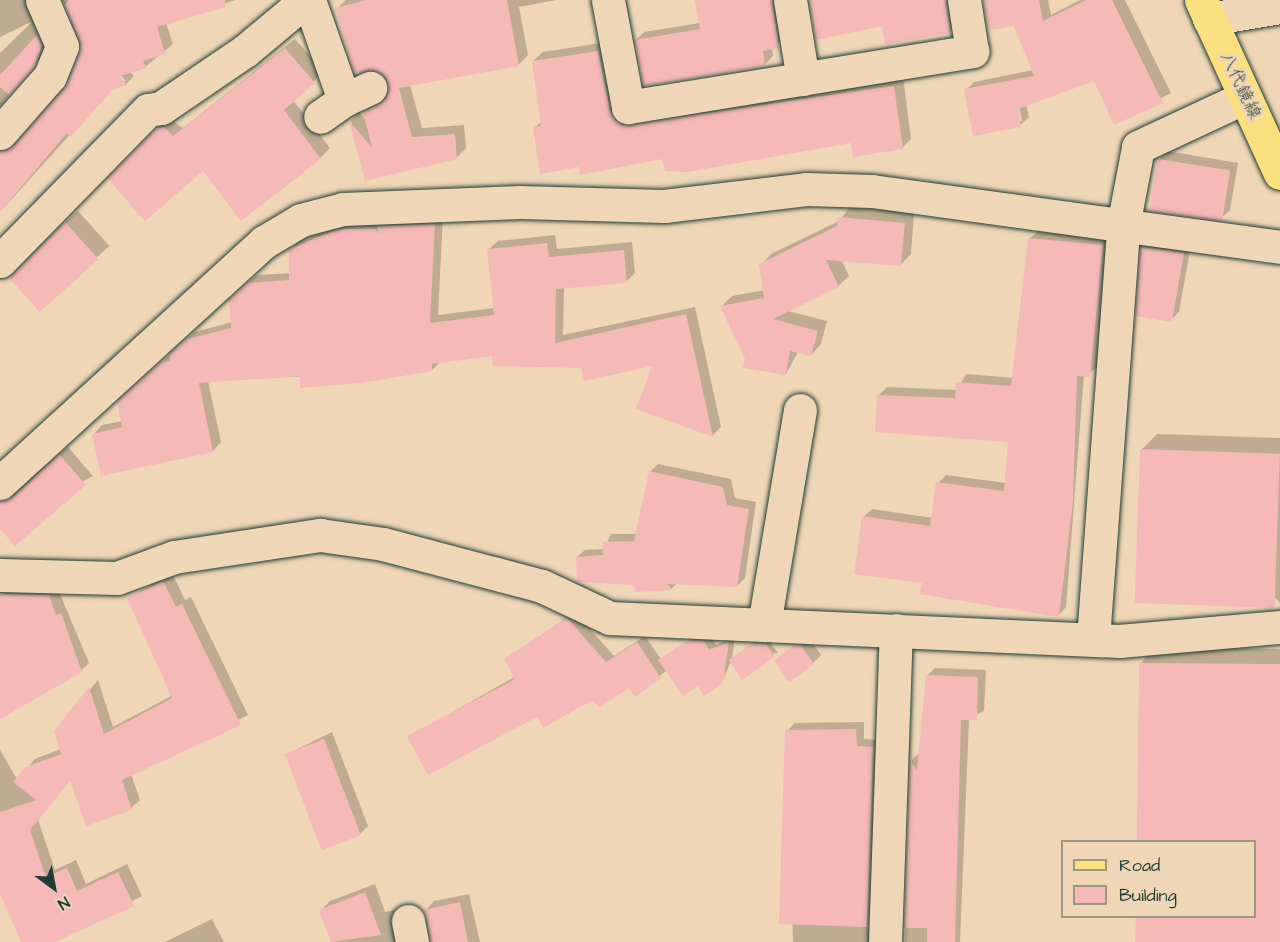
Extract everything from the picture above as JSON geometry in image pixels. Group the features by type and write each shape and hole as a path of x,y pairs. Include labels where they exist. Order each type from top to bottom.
{"main road":[{"name":"八代鏡線","path":"1205,9 1280,173"}],"street":[{"path":"0,133 50,76 62,46 42,0"},
{"path":"0,261 148,110 161,108 245,51 308,0 344,102"},
{"path":"608,0 628,107 972,51 964,0"},
{"path":"790,0 804,79"},
{"path":"1205,9 1280,7"},
{"path":"1093,639 1124,226 1138,147 1245,98"},
{"path":"0,483 264,242 301,220 343,209 520,202 664,206 806,189 872,191 1280,247"},
{"path":"764,625 800,410"},
{"path":"0,575 117,578 174,556 320,535 383,544 542,586 610,618 1093,639 1280,627"},
{"path":"885,942 897,630"}],"building":[{"path":"69,0 225,0 226,7 157,27 165,54 143,61 146,68 120,76 127,85 113,89 71,137 67,133 0,212 0,151 14,145 64,88 79,53 65,5"},
{"path":"366,0 507,0 519,66 399,88 412,137 455,134 457,159 365,181 349,121 372,147 363,112 385,99 389,89 380,72 355,74 336,8"},
{"path":"695,0 772,0 779,48 763,51 765,66 643,86 635,40 700,29"},
{"path":"809,0 946,0 950,33 885,44 882,26 816,40"},
{"path":"983,0 1039,0 1043,21 1086,0 1112,0 1163,103 1114,125 1094,81 1018,109 1021,127 973,136 964,89 1034,76 1014,26 990,30"},
{"path":"37,35 42,46 34,66 9,95 0,87 0,75"},
{"path":"285,48 315,83 284,110 321,159 241,221 203,171 145,221 107,178 157,128 164,127 173,136"},
{"path":"598,51 610,110 622,125 894,86 903,149 853,157 851,143 687,172 665,171 662,159 580,175 579,167 540,174 533,127 541,126 532,61"},
{"path":"1158,159 1230,170 1222,223 1150,211"},
{"path":"838,217 905,223 901,266 826,260 839,287 773,319 818,331 811,356 790,351 786,375 743,368 745,359 720,306 764,298 759,264 837,226"},
{"path":"65,222 98,259 40,312 6,275"},
{"path":"435,224 430,323 494,315 487,249 547,243 549,257 624,250 627,283 556,289 555,343 686,314 713,437 636,409 652,366 584,381 581,368 493,366 492,356 432,364 432,371 361,383 300,388 300,376 199,383 213,452 101,476 92,434 122,427 117,401 159,363 170,361 169,354 184,340 231,328 229,300 247,283 289,280 289,249 339,229 375,229 379,234 377,226"},
{"path":"1028,238 1103,245 1090,377 1077,376 1073,501 1059,617 920,594 922,583 854,574 862,516 930,526 936,482 1004,491 1008,442 875,432 877,395 955,398 956,382 1011,386"},
{"path":"1140,247 1184,253 1172,322 1135,316"},
{"path":"1140,449 1280,454 1275,608 1135,603"},
{"path":"59,454 86,485 15,546 0,529 0,501 13,497"},
{"path":"649,471 723,487 727,505 749,509 737,587 668,584 672,590 635,592 634,585 577,582 576,557 603,555 602,542 634,541"},
{"path":"163,581 176,607 182,604 241,725 122,780 132,810 86,826 70,781 30,830 46,877 67,868 77,891 118,872 134,906 55,942 21,942 0,894 0,812 36,800 13,782 25,767 61,754 54,731 89,687 104,734 172,698 127,598"},
{"path":"0,594 49,595 56,615 61,613 82,672 0,719"},
{"path":"567,618 606,662 637,642 661,678 635,697 629,688 599,708 593,700 543,728 537,717 428,775 407,736 515,679 504,659"},
{"path":"689,640 704,641 709,650 729,642 723,683 704,696 698,686 683,696 658,660"},
{"path":"752,643 766,644 775,657 742,680 729,660"},
{"path":"794,645 801,645 814,664 789,682 774,660"},
{"path":"1139,663 1280,664 1280,942 1135,942 1136,918 1256,918 1256,840 1137,840"},
{"path":"926,675 978,677 977,720 961,720 955,942 927,942 927,928 904,928 910,760 917,770"},
{"path":"856,729 857,746 873,747 867,927 779,924 785,730"},
{"path":"324,739 361,835 322,850 285,754"},
{"path":"365,892 381,935 331,942 319,910"},
{"path":"460,902 468,942 430,942 423,910"}]}
